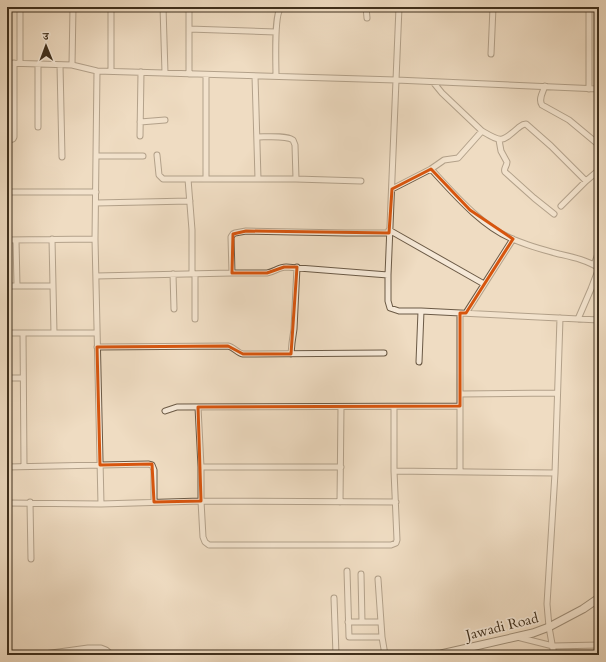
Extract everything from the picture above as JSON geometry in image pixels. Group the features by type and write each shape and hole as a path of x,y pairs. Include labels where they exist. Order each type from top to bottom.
{"street":[{"path":"7,141 13,139 14,137 20,7"},
{"path":"72,65 73,7"},
{"path":"111,7 112,71"},
{"path":"163,7 164,73"},
{"path":"189,7 189,74"},
{"path":"276,76 276,32 278,13 280,9 292,7 338,8"},
{"path":"366,7 367,18"},
{"path":"399,7 389,231 388,301 390,308 399,311 599,320"},
{"path":"491,54 493,7"},
{"path":"589,7 589,89"},
{"path":"189,29 276,32"},
{"path":"7,63 72,65 97,71 396,80 599,89"},
{"path":"38,64 38,127"},
{"path":"60,65 62,157"},
{"path":"97,71 95,239 101,504"},
{"path":"140,136 141,72"},
{"path":"206,75 206,179"},
{"path":"255,76 258,179"},
{"path":"433,82 442,93 482,131 499,140 506,138 523,124 526,124 551,146 586,181"},
{"path":"545,86 540,99 542,105 569,120 599,145"},
{"path":"140,122 165,120"},
{"path":"392,189 431,169 444,160 459,157 482,131"},
{"path":"257,137 286,137 293,140 295,145 296,179"},
{"path":"499,140 501,151 507,162 504,172 554,214"},
{"path":"157,155 158,170 160,177 163,179 296,179 361,181"},
{"path":"96,156 143,156"},
{"path":"431,169 470,210 513,240 573,257 594,264 599,268 578,319"},
{"path":"562,206 599,170"},
{"path":"188,179 192,230 195,320"},
{"path":"7,192 96,192"},
{"path":"96,203 190,201"},
{"path":"232,273 231,237 235,233 246,231 346,233 389,231 484,284"},
{"path":"52,239 54,333"},
{"path":"7,240 95,239"},
{"path":"16,240 17,286"},
{"path":"460,472 460,394 463,313 513,240"},
{"path":"594,264 599,251"},
{"path":"96,276 271,273 284,267 388,275"},
{"path":"291,354 294,329 297,267"},
{"path":"173,274 174,309"},
{"path":"7,286 53,286"},
{"path":"419,362 421,311"},
{"path":"554,655 547,607 555,473 560,318"},
{"path":"7,333 97,332"},
{"path":"23,333 24,466"},
{"path":"97,347 228,346 233,347 238,352 243,354 384,353"},
{"path":"7,378 23,378"},
{"path":"460,394 557,393"},
{"path":"165,411 177,407 460,406"},
{"path":"198,407 203,540 207,544 391,545 396,543 397,540 394,471 394,407"},
{"path":"340,502 341,407"},
{"path":"7,467 152,465 154,470 154,502"},
{"path":"201,467 341,467"},
{"path":"394,471 555,473"},
{"path":"7,503 30,502 101,504 201,501 396,502"},
{"path":"30,502 31,559"},
{"path":"347,571 349,637 382,637"},
{"path":"361,574 362,622"},
{"path":"378,579 384,655"},
{"path":"334,598 336,655"},
{"name":"Jawadi Road","path":"428,655 441,654 533,633 549,627 583,609 599,598"},
{"path":"348,622 381,622"},
{"path":"517,637 553,646 599,645"},
{"path":"37,655 88,648 101,648 112,655"}],"highlighted area":[{"path":"431,169 470,210 513,239 466,313 460,313 460,406 198,407 201,501 154,502 152,464 100,465 97,347 228,346 243,354 291,354 297,267 284,267 267,273 232,273 233,234 246,231 389,233 392,189"}]}
